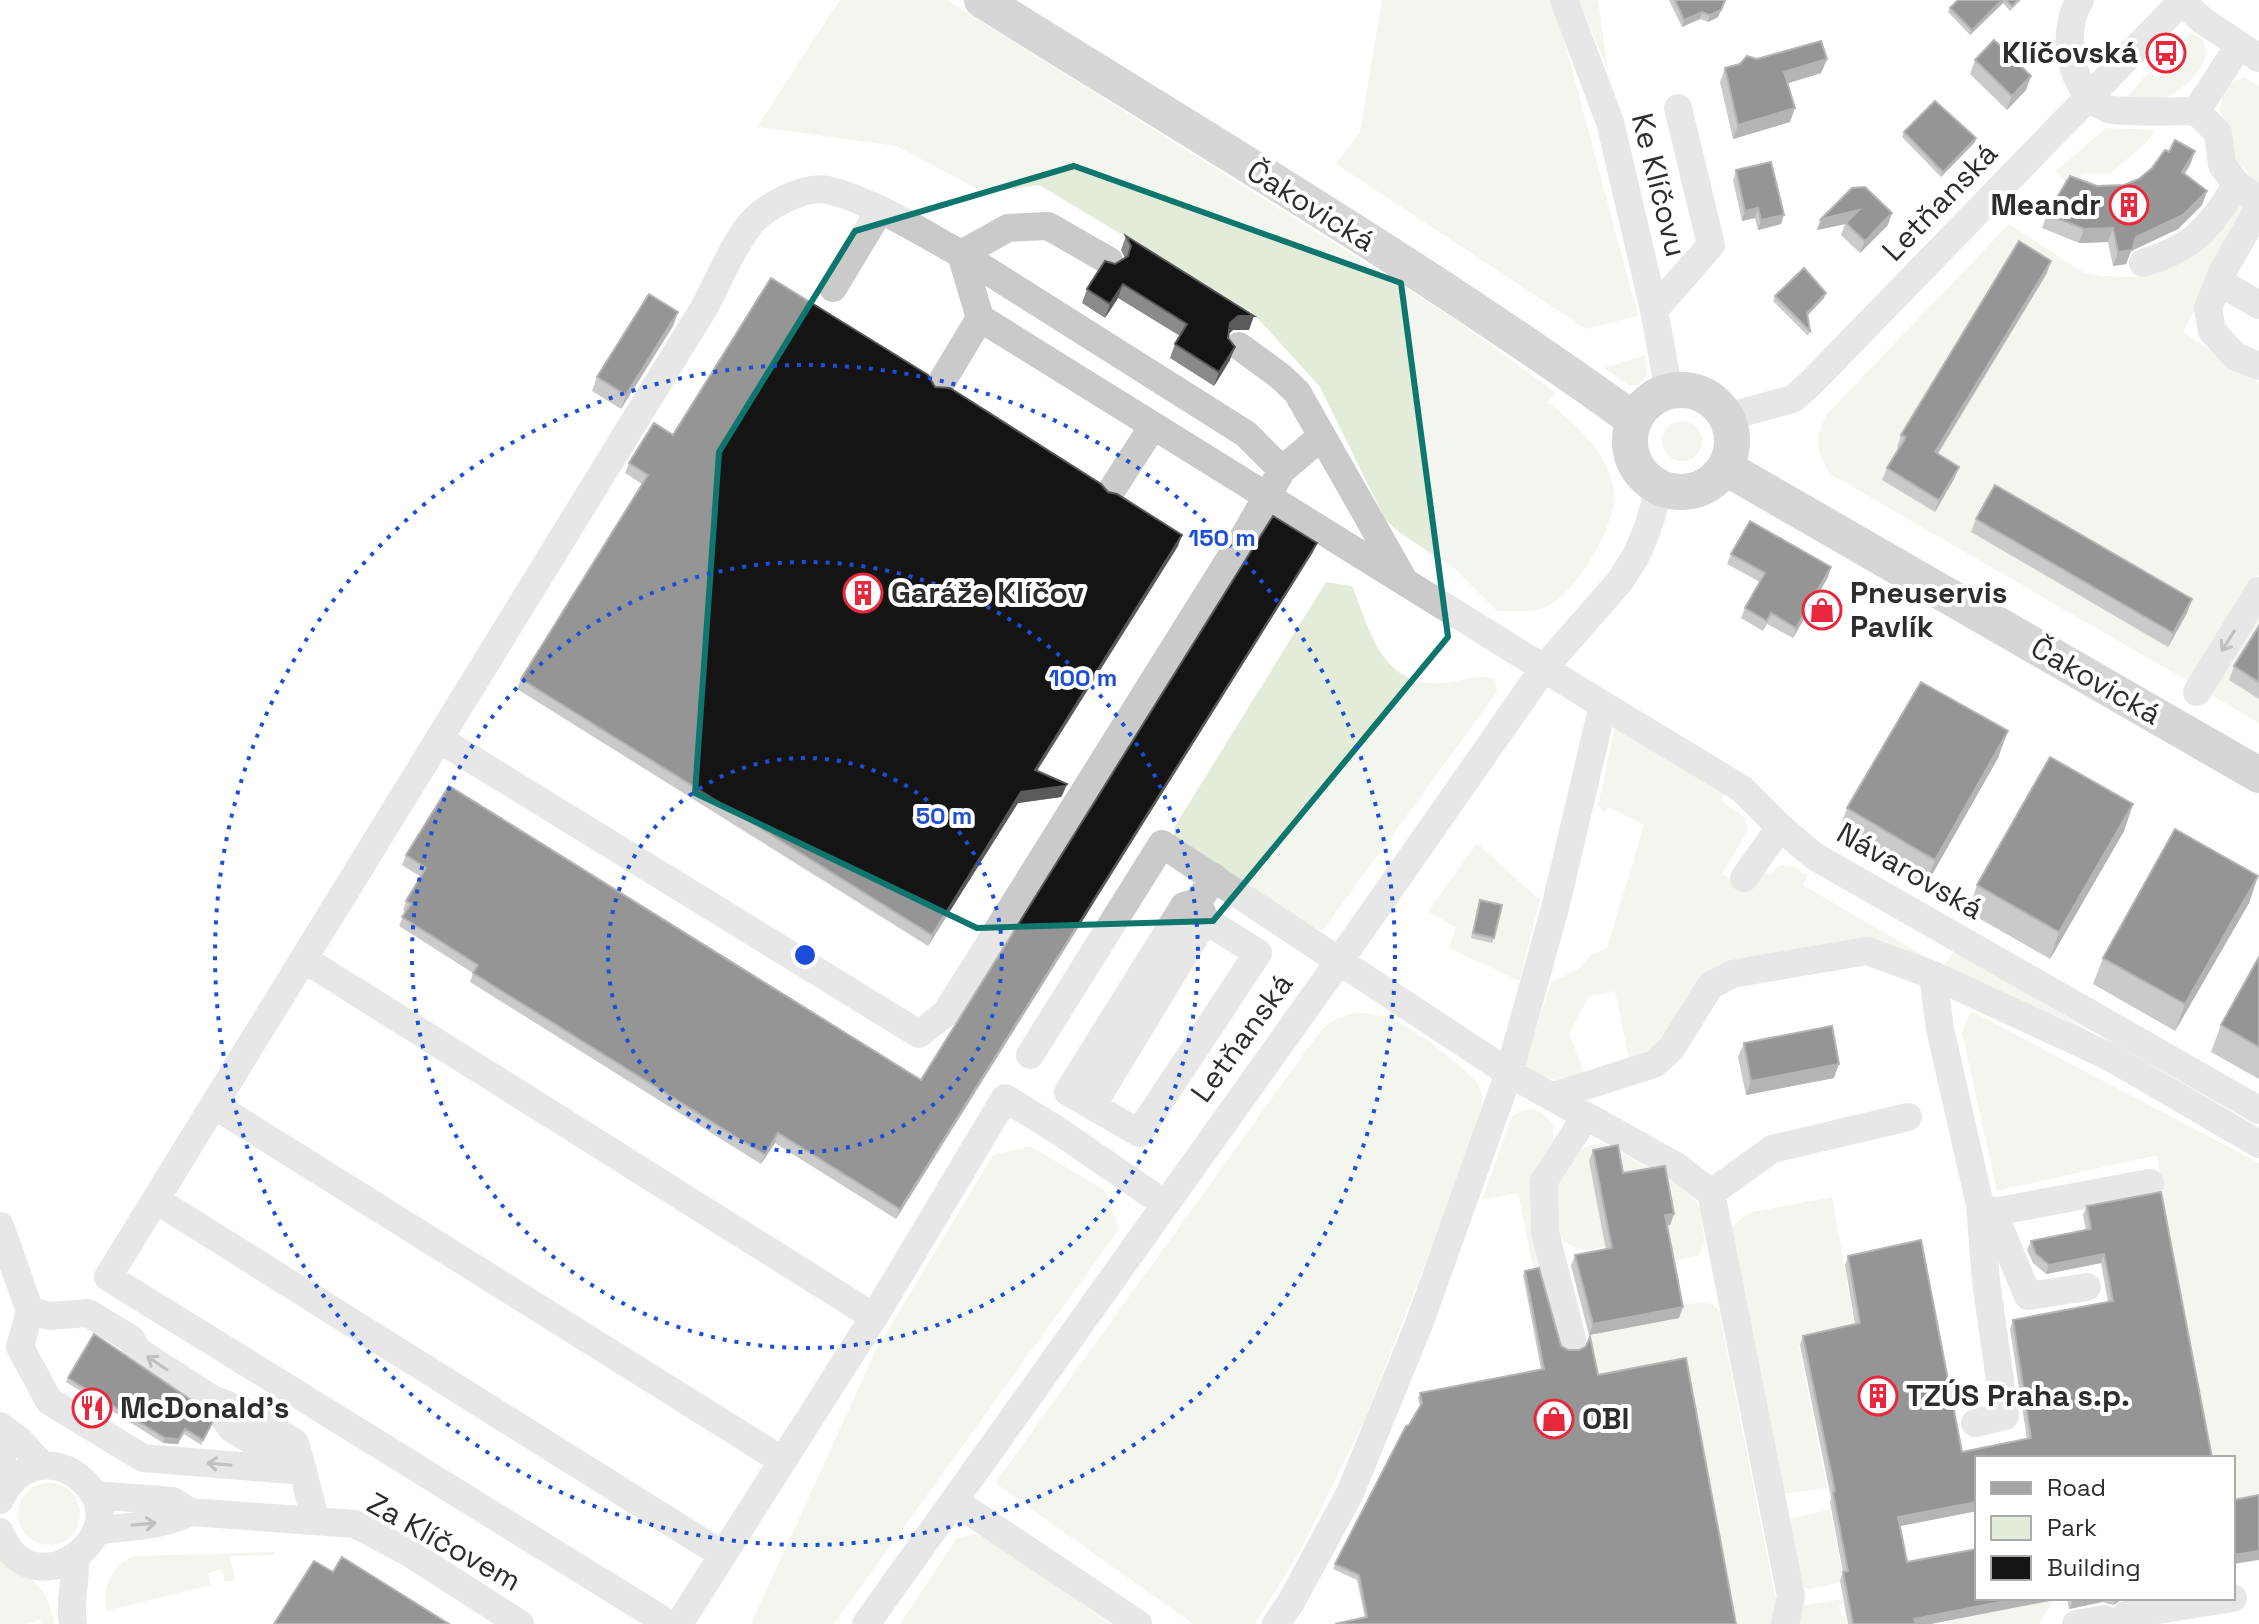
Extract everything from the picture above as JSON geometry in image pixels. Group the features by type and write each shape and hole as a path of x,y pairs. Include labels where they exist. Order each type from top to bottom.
{"main road":[{"name":"Čakovická","path":"982,0 1427,279 1580,380 1634,420"},
{"path":"1686,390 1702,394 1716,404 1732,432 1732,449 1726,468 1705,486 1691,492 1660,488 1647,479 1637,467 1631,443 1634,420 1643,407 1655,397 1669,392 1686,390"},
{"name":"Čakovická","path":"1726,468 2259,774"}],"street":[{"name":"Ke Klíčovu","path":"1564,0 1610,122 1654,310 1669,392"},
{"path":"2080,0 2069,34 2072,62 2090,97 2109,109 2196,111 2218,133 2222,165 2248,193 2183,248 2143,263"},
{"path":"2181,0 2202,20 2249,52 2196,111"},
{"name":"Letňanská","path":"1726,417 1793,399 1802,392 2181,0"},
{"path":"1654,310 1711,245 1678,108"},
{"path":"669,1624 108,1277 704,308 748,227 771,205 826,189 880,210 961,254 1246,434 1282,470"},
{"path":"2259,207 2208,308 2212,331 2235,356 2259,366"},
{"path":"833,288 880,210"},
{"path":"961,254 1008,228 1048,226 1109,261"},
{"path":"941,383 980,318 961,254"},
{"path":"2219,282 2259,305"},
{"name":"Návarovská","path":"980,318 1742,789 1814,856 2259,1110"},
{"path":"1239,346 1297,392 1405,581"},
{"path":"1113,488 1153,426"},
{"path":"439,739 919,1034 946,1013 1282,470 1322,436"},
{"name":"Letňanská","path":"866,1624 1340,960 1544,668 1620,581 1642,542 1660,488"},
{"path":"2197,692 2259,591"},
{"path":"1276,1624 1350,1493 1419,1324 1509,1073 1555,908 1603,705"},
{"path":"1744,878 1780,827"},
{"path":"1030,1055 1162,844 1509,1073 1676,1166 1711,1193 1791,1596 1785,1624"},
{"path":"1202,911 1258,953 1139,1133 1092,1106 1202,911 1214,877"},
{"path":"1551,1097 1654,1064 1671,1049 1710,986 1732,974 1867,951 1933,975 2108,1056 2259,1144"},
{"path":"304,959 874,1317"},
{"path":"1933,975 1940,1029 1987,1209 2028,1296 2087,1287"},
{"path":"679,1624 874,1317 1005,1098 1165,1204"},
{"path":"214,1105 783,1461"},
{"path":"1572,1339 1545,1232 1544,1181 1586,1116"},
{"path":"1711,1193 1772,1149 1908,1117"},
{"path":"1987,1209 2150,1183"},
{"path":"156,1200 723,1555"},
{"path":"1975,1423 2005,1416 1986,1281 1987,1209"},
{"path":"3,1217 30,1311 20,1347 49,1401 143,1458 303,1471"},
{"path":"30,1311 50,1316 88,1313 131,1339 138,1351 212,1399 241,1410 295,1443 315,1519"},
{"path":"4,1492 0,1437 18,1439 42,1465"},
{"path":"2,1541 29,1563 60,1565 75,1559 91,1542 96,1531 98,1507 85,1482 73,1472 58,1466 42,1465 29,1469 4,1492"},
{"name":"Za Klíčovem","path":"94,1495 173,1501 190,1512 355,1524 411,1554 520,1624"},
{"path":"954,1501 1138,1624"},
{"name":"Za Klíčovem","path":"96,1531 170,1523 190,1512"},
{"path":"71,1612 76,1584 75,1559"},
{"path":"44,1566 71,1612"},
{"path":"2235,1598 2259,1594"},
{"path":"2076,1624 2221,1600"}],"highlighted area":[{"path":"1074,166 1401,283 1448,637 1213,921 977,928 695,793 719,452 855,231"}],"green space":[{"path":"840,0 947,0 1453,318 1556,393 1548,402 1598,450 1614,489 1610,519 1582,573 1570,588 1546,607 1528,611 1497,611 1455,569 1400,533 1385,519 1320,387 1253,313 1039,185 985,193 896,146 757,127"},
{"path":"1382,0 1550,0 1558,17 1638,316 1586,329 1336,164 1360,132"},
{"path":"1579,0 1598,0 1608,71"},
{"path":"2190,33 2201,39 2206,55 2188,83 2162,99 2125,99 2150,71 2158,79 2172,65 2165,58"},
{"path":"2245,77 2259,86 2259,190 2247,182 2248,171 2231,158 2231,136 2220,111 2223,92 2234,81"},
{"path":"2106,128 2155,130 2147,142 2110,174 2081,174 2081,187 2062,179 2056,171"},
{"path":"2238,198 2249,208 2183,332 2259,383 2259,574 2191,683 1832,475 1820,453 1818,439 1826,415 2009,224 2084,273 2102,276 2143,277 2196,250","holes":["2046,273 1930,466 1898,447 1897,446","1971,532 2187,613 2187,614 2167,646"]},
{"path":"1645,355 1647,375 1638,385 1628,385 1604,368"},
{"path":"1682,421 1696,427 1702,441 1696,455 1682,461 1668,455 1662,441 1668,427"},
{"path":"1326,582 1352,586 1372,637 1391,665 1404,675 1440,683 1488,677 1495,679 1497,692 1323,930 1311,927 1174,836 1175,826"},
{"path":"2259,603 2259,632 2229,679 2259,699 2259,723 2203,690"},
{"path":"1615,728 1724,795 1722,801 1745,818 1748,830 1722,874 1751,889 1762,871 1770,875 1779,865 1794,867 1808,875 1803,885 1943,967 1955,950 2110,1045 1923,959 1724,963 1699,977 1657,1046 1629,1059 1615,991 1589,997 1569,1033 1584,1072 1558,1083 1555,1078 1542,1079 1528,1072 1525,1063 1551,983 1577,970 1591,955 1607,948 1644,825 1608,807 1604,813 1598,805"},
{"path":"1477,843 1540,900 1519,981 1449,948 1456,927 1428,912"},
{"path":"1971,1011 2259,1163 2259,1503 2235,1508 2235,1456 2207,1456 2176,1297 2157,1155 1997,1191 1962,1033"},
{"path":"1355,1012 1383,1016 1398,1022 1456,1063 1480,1089 1482,1106 1479,1121 1364,1421 1302,1547 1255,1624 1193,1624 995,1483 1321,1030 1334,1020"},
{"path":"1531,1109 1545,1115 1553,1127 1558,1343 1592,1361 1587,1335 1679,1318 1677,1306 1706,1303 1719,1311 1778,1612 1776,1624 1737,1624 1684,1360 1576,1381 1552,1360 1518,1193 1482,1200 1512,1117"},
{"path":"1603,1143 1689,1189 1700,1209 1705,1244 1697,1256 1668,1262 1626,1243 1586,1250 1564,1241 1556,1230 1557,1177 1577,1152 1589,1145"},
{"path":"1030,1146 1105,1190 1119,1229 834,1624 751,1624 875,1352 993,1155"},
{"path":"1832,1197 1856,1333 1799,1346 1827,1488 1777,1495 1731,1228 1752,1212"},
{"path":"49,1483 61,1485 71,1492 78,1502 78,1526 71,1536 61,1543 49,1545 37,1543 27,1536 20,1526 18,1514 20,1502 27,1492 37,1485"},
{"path":"1830,1509 1844,1582 1809,1589 1797,1585 1790,1519"},
{"path":"975,1534 992,1541 1111,1624 900,1624 957,1538"},
{"path":"275,1552 275,1555 230,1556 235,1580 225,1582 222,1569 208,1573 211,1585 106,1611 110,1579 119,1566 133,1556"},
{"path":"0,1557 29,1577 43,1592 54,1624 41,1624 40,1620 25,1624 0,1624"},
{"path":"1843,1599 1844,1603 1839,1605 1841,1616 1846,1616 1847,1624 1794,1624 1799,1606"},
{"path":"2054,1600 2039,1624 1944,1622"}],"building":[{"path":"1675,0 1725,0 1721,10 1710,15 1702,12 1684,20"},
{"path":"1958,0 2002,0 1972,30 1950,8"},
{"path":"1994,40 2031,76 2012,96 1975,60"},
{"path":"1821,41 1827,59 1784,72 1795,108 1738,125 1725,68 1740,64 1747,56 1757,59"},
{"path":"1935,101 1976,138 1943,172 1904,132"},
{"name":"Meandr","path":"2175,140 2195,151 2182,172 2207,191 2183,215 2136,237 2132,250 2118,252 2113,228 2084,229 2047,214 2070,176 2097,186 2124,185 2139,179 2152,168 2165,150 2169,152"},
{"path":"1771,162 1784,215 1761,220 1758,208 1745,211 1736,170"},
{"path":"1865,187 1892,213 1865,241 1846,223 1859,210 1821,219 1852,188"},
{"path":"1126,236 1254,316 1238,316 1230,323 1228,338 1235,347 1219,372 1175,344 1187,324 1123,284 1110,304 1087,289 1105,261 1115,264 1128,256 1131,246"},
{"path":"2019,241 2051,261 1935,452 1959,467 1939,500 1887,468 1906,437 1901,435"},
{"path":"1804,268 1826,293 1807,313 1810,331 1775,296"},
{"name":"Garáže Klíčov","path":"771,278 928,375 935,387 950,388 1101,484 1108,492 1117,494 1182,535 1035,770 1067,784 1021,792 932,935 521,679 648,475 629,463 654,423 673,435"},
{"path":"649,294 678,312 626,395 597,377"},
{"path":"1995,485 2192,599 2173,633 1976,519"},
{"path":"1273,516 1317,543 900,1209 778,1133 765,1155 473,973 478,965 402,917 411,904 406,901 426,868 406,855 449,786 921,1080"},
{"path":"1750,521 1831,567 1796,628 1771,613 1767,621 1745,608 1765,573 1731,554"},
{"path":"2259,626 2259,682 2234,666"},
{"path":"1921,682 2008,731 1935,860 1847,808"},
{"path":"2050,757 2133,804 2059,932 1977,885"},
{"path":"2175,829 2258,876 2185,1004 2103,958"},
{"path":"1480,900 1502,905 1494,938 1473,933"},
{"path":"2259,957 2259,1047 2221,1025"},
{"path":"1832,1026 1839,1064 1751,1081 1744,1043"},
{"path":"1618,1145 1623,1173 1665,1166 1674,1214 1665,1215 1683,1307 1593,1324 1575,1255 1612,1248 1593,1150"},
{"path":"2161,1192 2212,1456 1975,1456 1975,1502 1898,1517 1907,1562 1975,1549 1975,1600 2010,1600 1914,1619 1916,1624 1853,1624 1843,1572 1848,1571 1835,1491 1803,1336 1860,1323 1848,1256 1921,1240 1962,1452 2031,1438 2013,1320 2113,1301 2104,1254 2049,1265 2036,1254 2031,1241 2091,1229 2087,1206"},
{"name":"OBI","path":"1539,1268 1561,1346 1579,1350 1586,1346 1590,1337 1598,1375 1686,1358 1736,1624 1335,1624 1367,1617 1359,1575 1335,1564 1406,1426 1422,1403 1420,1393 1544,1369 1525,1271"},
{"path":"94,1334 200,1406 212,1423 203,1440 185,1429 179,1439 165,1438 68,1378"},
{"path":"2259,1495 2259,1551 2235,1555 2235,1500"},
{"path":"342,1557 449,1624 274,1624 314,1561 333,1572"}],"place":[{"name":"Klíčovská","path":"2166,53"},
{"name":"Meandr","path":"2129,205"},
{"name":"Garáže Klíčov","path":"863,593"},
{"name":"Pneuservis Pavlík","path":"1822,610"},
{"name":"TZÚS Praha s.p.","path":"1878,1396"},
{"name":"McDonald's","path":"92,1408"},
{"name":"OBI","path":"1554,1419"}]}
